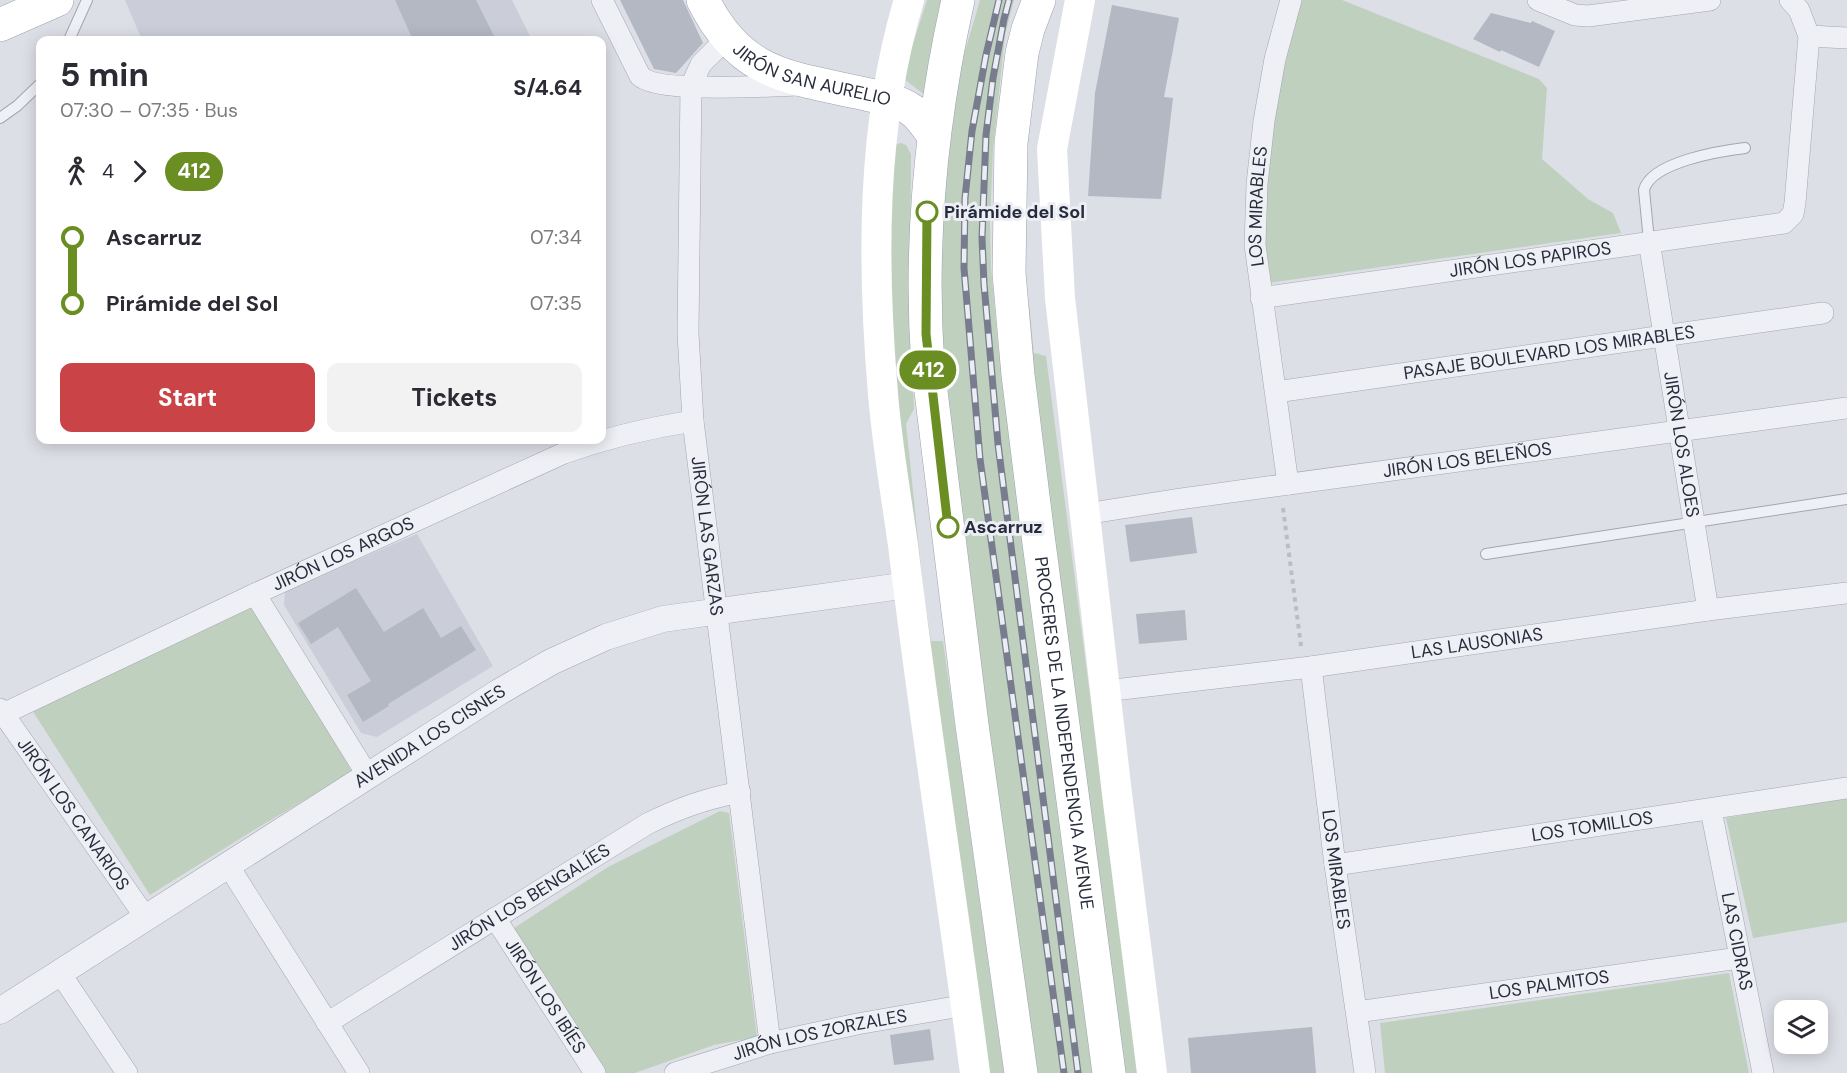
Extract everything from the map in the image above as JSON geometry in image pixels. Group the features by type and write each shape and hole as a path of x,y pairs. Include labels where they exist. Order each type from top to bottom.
{"main road":[{"path":"0,25 57,0"},
{"name":"JIRÓN SAN AURELIO","path":"703,0 710,15 727,38 750,60 778,74 887,99 914,112 934,136"},
{"path":"909,0 896,43 882,131 878,216 879,341 883,396 975,1073"},
{"path":"958,0 950,34 928,181 925,318 928,367 972,725 1021,1073"},
{"name":"PROCERES DE LA INDEPENDENCIA AVENUE","path":"1039,0 1023,47 1011,143 1010,273 1018,375 1109,1073"},
{"path":"1060,0 1051,77 1052,149 1060,298 1116,794 1152,1073"},
{"path":"1052,149 1080,0"}],"street":[{"path":"602,0 643,79 659,84 691,86 751,87 819,84"},
{"name":"LOS MIRABLES","path":"1284,485 1276,392 1255,245 1257,184 1264,121 1275,58 1291,0"},
{"path":"1538,0 1575,15 1588,16 1710,0"},
{"path":"1790,0 1799,10 1809,36 1847,38"},
{"name":"JIRÓN LOS PAPIROS","path":"1262,298 1784,223 1793,214 1809,36"},
{"name":"JIRÓN LAS GARZAS","path":"727,38 701,64 691,86 688,333 693,421 770,1043"},
{"name":"JIRÓN LOS ALOES","path":"1649,242 1692,522 1708,610"},
{"name":"PASAJE BOULEVARD LOS MIRABLES","path":"1276,392 1823,313"},
{"name":"JIRÓN LOS BELEÑOS","path":"1085,514 1847,408"},
{"name":"JIRÓN LOS ARGOS","path":"606,439 655,427 693,421"},
{"name":"JIRÓN LOS ARGOS","path":"2,711 564,453 590,444"},
{"name":"AVENIDA LOS CISNES","path":"0,1011 500,692 551,662 606,638 663,619 908,585"},
{"name":"LAS LAUSONIAS","path":"1105,691 1308,667 1708,610 1847,593"},
{"path":"255,594 368,776"},
{"name":"LOS MIRABLES","path":"1308,667 1365,1073"},
{"name":"JIRÓN LOS CANARIOS","path":"2,711 146,918"},
{"name":"LOS TOMILLOS","path":"1335,865 1847,788"},
{"name":"JIRÓN LOS BENGALÍES","path":"327,1023 603,850 673,810 704,799 740,792"},
{"name":"LAS CIDRAS","path":"1711,810 1763,1073"},
{"path":"228,865 359,1073"},
{"name":"JIRÓN LOS IBÍES","path":"495,918 595,1073"},
{"name":"LOS PALMITOS","path":"1357,1012 1739,958"},
{"path":"60,973 127,1073"},
{"name":"JIRÓN LOS ZORZALES","path":"675,1073 770,1043 857,1024 966,1005"}],"lane":[{"path":"71,36 87,0"},
{"path":"0,117 17,106 36,88"},
{"path":"1649,242 1644,190 1646,183 1659,171 1712,152 1746,148"},
{"path":"1486,554 1847,499"}],"path":[{"path":"1284,485 1308,667"}],"shaded area":[{"path":"125,0 512,0 530,36 140,36"},
{"path":"417,534 493,666 377,737 361,733 284,605 285,591"}],"green space":[{"path":"927,0 944,0 925,95 904,79 903,75"},
{"path":"980,0 1014,0 1005,35 993,150 991,266 998,345 1097,1073 1031,1073 941,366 939,257 948,144 963,58"},
{"path":"1302,0 1342,0 1539,79 1547,88 1542,159 1588,199 1613,213 1621,233 1268,283 1264,228 1270,141 1287,56"},
{"path":"901,143 906,145 911,154 910,316 914,409 906,424 924,595 931,641 943,641 1004,1073 985,1073 897,431 888,217 895,145"},
{"path":"1029,303 1034,353 1046,356 1139,1073 1125,1073 1027,335"},
{"path":"248,604 303,686 352,772 150,895 32,710"},
{"path":"1847,798 1847,922 1753,938 1726,818"},
{"path":"720,811 729,813 757,1037 714,1045 635,1073 606,1073 514,928 608,867"},
{"path":"1729,973 1749,1073 1385,1073 1380,1023"}],"building":[{"path":"395,0 476,0 494,36 411,36"},
{"path":"620,0 683,0 703,43 676,73 654,69"},
{"path":"1112,5 1179,18 1164,97 1173,98 1161,199 1088,196 1095,93"},
{"path":"1491,13 1531,23 1532,21 1555,31 1539,67 1473,39"},
{"path":"1192,517 1197,553 1130,562 1125,525"},
{"path":"356,588 384,632 423,608 441,638 461,626 476,650 363,722 347,695 371,681 338,627 311,644 298,623"},
{"path":"1185,610 1187,640 1139,644 1136,614"},
{"path":"1312,1027 1316,1073 1191,1073 1188,1038"},
{"path":"930,1029 934,1060 894,1065 890,1035"}],"railway":[{"path":"999,0 972,131 965,198 964,268 980,459 1064,1073"},
{"path":"1009,0 993,78 986,135 982,238 984,284 998,444 1078,1073"}],"bus line":[{"name":"412","path":"927,212 925,318 928,367 948,527"}],"place":[{"name":"Pirámide del Sol","path":"927,212"},
{"name":"Ascarruz","path":"948,527"}]}
